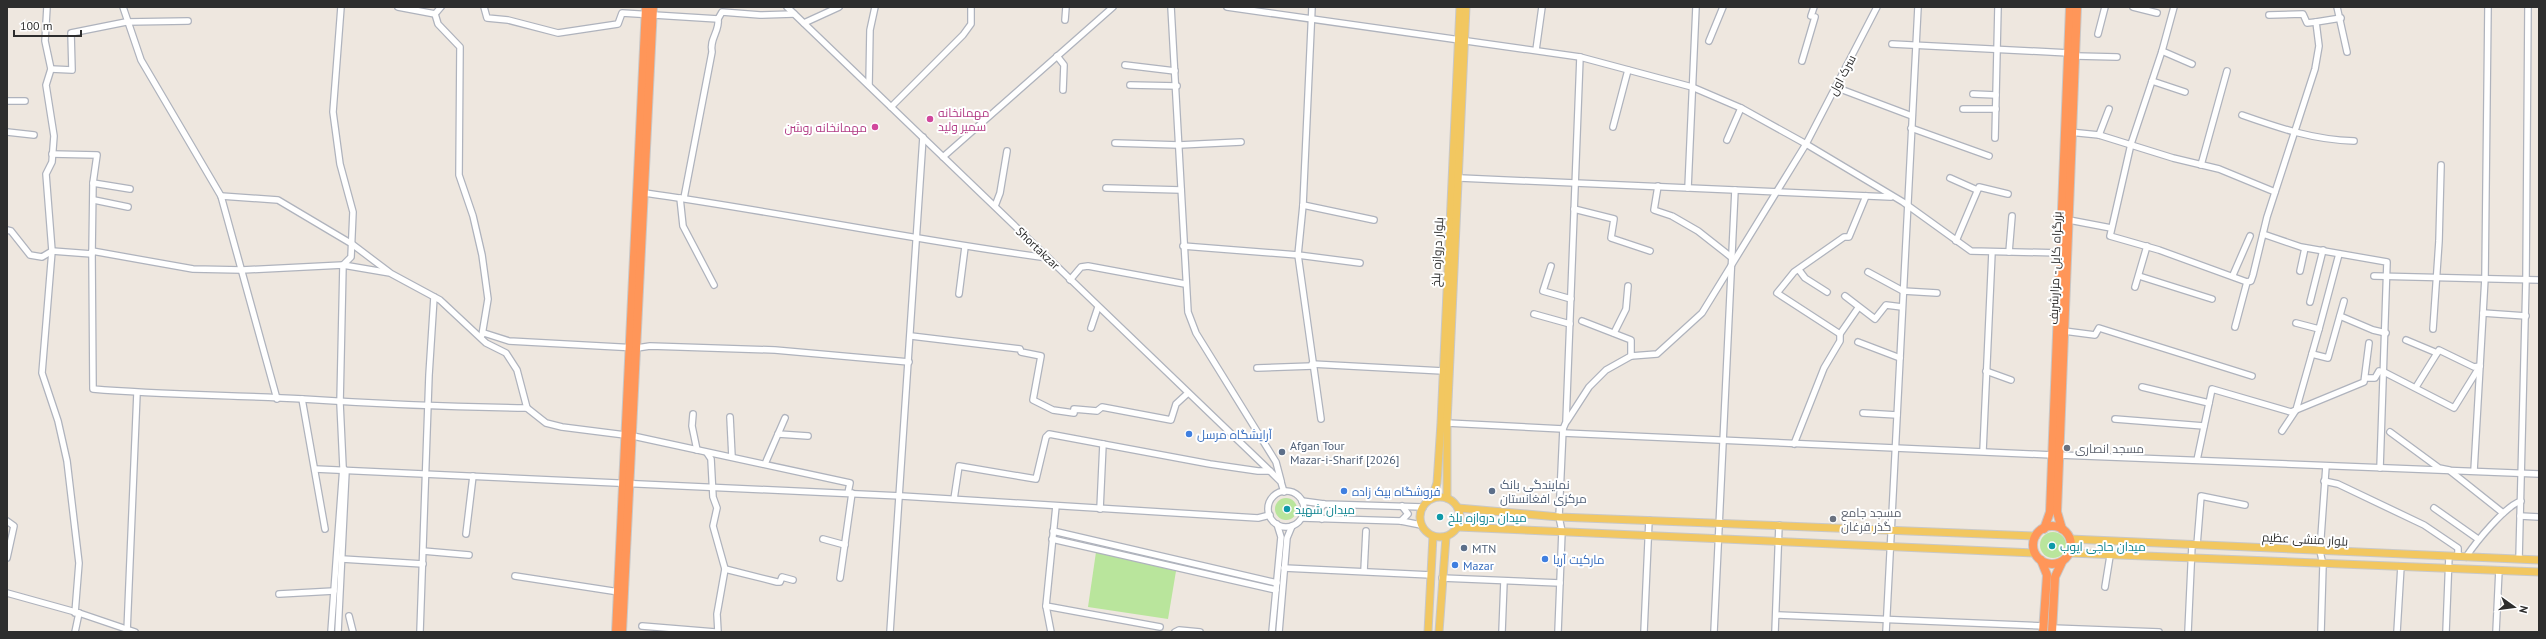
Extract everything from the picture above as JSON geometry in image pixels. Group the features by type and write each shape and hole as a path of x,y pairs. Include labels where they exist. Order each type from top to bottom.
{"highway":[{"path":"633,348 645,193 649,16 646,7"},
{"path":"616,632 630,436 649,16 653,7"},
{"name":"بزرگراه کابل - مزارشریف","path":"2070,7 2072,54"},
{"name":"بزرگراه کابل - مزارشریف","path":"2062,529 2057,512 2056,455 2061,253 2069,132 2072,54 2077,7"},
{"name":"بزرگراه کابل - مزارشریف","path":"2044,528 2050,512 2056,455 2064,332 2069,220 2069,132"},
{"path":"622,632 627,484"},
{"path":"2050,527 2062,529 2070,539 2070,554 2062,562 2055,577 2048,630 2047,575 2041,560 2035,553 2034,544 2036,536 2044,528 2050,527"},
{"path":"2041,560 2051,564 2062,562"}],"main road":[{"name":"بلوار دروازه بلخ","path":"1448,498 1447,423 1460,178 1462,40 1460,7"},
{"name":"بلوار دروازه بلخ","path":"1432,498 1437,483 1462,40 1466,7"},
{"path":"1432,498 1448,498 1458,508 1460,517 1458,527 1446,537 1433,536 1421,525 1420,512 1432,498"},
{"path":"1458,508 1559,516 2036,536"},
{"path":"1458,527 2035,553"},
{"path":"1428,632 1433,536"},
{"path":"1440,632 1442,578 1446,537"},
{"name":"بلوار منشی عظیم","path":"2070,539 2539,560"},
{"name":"بلوار منشی عظیم","path":"2070,554 2192,558 2323,565 2401,566 2539,572"}],"street":[{"path":"47,7 45,41 51,69 46,85 54,136 52,162 46,174 52,252 42,373 58,421 67,461 79,563 77,613 74,632"},
{"path":"123,7 126,22 141,60 221,196 277,399"},
{"path":"338,632 342,559 343,470 340,403 343,265 351,257 353,212 340,164 333,112 341,7"},
{"path":"398,7 434,14"},
{"path":"434,14 441,7"},
{"path":"484,7 487,18 508,20 558,33 618,24 622,13 649,16 718,19"},
{"name":"Shortakzar","path":"787,7 1270,471 1281,482 1284,492"},
{"path":"804,23 839,7"},
{"path":"869,86 870,30 875,7"},
{"path":"891,107 963,35 971,24 971,7"},
{"path":"1065,20 1066,7"},
{"path":"943,157 1113,7"},
{"path":"1172,7 1183,246 1188,312 1196,333 1276,462 1281,482"},
{"path":"1227,7 1580,57 1692,87 1741,108 1806,144 1908,206 1971,251 2061,253"},
{"path":"1312,7 1303,205 1298,255 1321,419"},
{"path":"1536,50 1542,7"},
{"path":"1688,188 1696,7"},
{"path":"1709,41 1723,7"},
{"path":"1802,61 1814,7"},
{"name":"سرک اول","path":"1631,356 1658,354 1702,313 1806,144 1877,7"},
{"path":"1886,632 1892,547 1902,291 1908,206 1918,7"},
{"path":"1995,138 1998,7"},
{"path":"2098,34 2104,7"},
{"path":"2133,7 2157,14"},
{"path":"2174,7 2162,51 2131,144 2110,236 2147,246 2233,275 2247,282"},
{"path":"2337,7 2341,18 2347,52"},
{"path":"2474,471 2485,278 2488,7"},
{"path":"2519,559 2526,316 2528,7"},
{"path":"714,285 683,226 682,198 712,52 710,46 718,24 718,19 722,12 760,15 794,14"},
{"path":"434,14 438,24 460,47 460,175 473,216 482,255 488,299 482,335"},
{"path":"2269,15 2303,14 2307,23 2341,18"},
{"path":"51,69 72,70 71,33 126,22 188,21"},
{"path":"2235,327 2247,282 2251,281 2275,192 2309,92 2318,56 2316,22"},
{"path":"1892,44 1916,44 2117,57"},
{"path":"2162,51 2192,64"},
{"path":"1057,56 1064,65 1063,90"},
{"path":"1566,422 1580,57"},
{"path":"1125,65 1175,71"},
{"path":"1613,127 1628,70"},
{"path":"2201,165 2227,71"},
{"path":"2152,81 2185,92"},
{"path":"1130,85 1176,86"},
{"path":"1835,87 1912,116"},
{"path":"1973,94 1996,95"},
{"path":"7,101 25,101"},
{"path":"1728,140 1741,108"},
{"path":"1963,109 1996,109"},
{"path":"2099,135 2109,109"},
{"path":"2242,115 2295,133 2332,140 2354,141"},
{"path":"1912,128 1989,156"},
{"path":"7,132 34,135"},
{"path":"2069,132 2099,135 2219,169 2275,192"},
{"path":"890,632 901,496 923,137"},
{"path":"1115,143 1179,145 1241,142"},
{"path":"994,206 1000,193 1007,150"},
{"path":"52,154 97,155 94,183 92,252 92,388 137,393 302,399 340,403 527,408"},
{"path":"2433,329 2437,277 2441,165"},
{"path":"1460,178 1893,197"},
{"path":"1950,178 1977,190"},
{"path":"94,183 130,189"},
{"path":"1658,186 1654,210 1672,216 1698,231 1731,257"},
{"path":"1956,241 1977,190 1982,186 2008,194"},
{"path":"1106,188 1181,190"},
{"path":"1714,632 1717,539 1735,190"},
{"path":"645,193 917,237 966,247 1048,258"},
{"path":"221,196 278,200 352,244 390,273 434,297 506,353 517,370 527,408 546,423 562,427 630,436 707,453 732,456 850,483 845,545 840,578"},
{"path":"1840,334 1777,293 1794,272 1799,270 1844,237 1850,237 1866,196"},
{"path":"94,200 128,207"},
{"path":"1303,205 1374,220"},
{"path":"1574,209 1614,219 1611,238 1650,251"},
{"path":"2009,252 2012,216"},
{"path":"2069,220 2112,228"},
{"path":"7,230 11,231 30,255 42,257 52,252 92,252 193,269 242,270 343,265 390,273"},
{"path":"2263,234 2305,248 2388,262 2380,468"},
{"path":"2233,275 2250,236"},
{"path":"1183,246 1298,255 1360,263"},
{"path":"2135,287 2147,246"},
{"path":"960,294 966,247"},
{"path":"2300,271 2305,248"},
{"path":"2310,302 2323,250"},
{"path":"1982,451 1992,252"},
{"path":"2282,431 2296,410 2339,254"},
{"path":"1070,280 1081,267 1088,266 1185,284"},
{"path":"1551,266 1543,291 1571,299"},
{"path":"1799,270 1805,278 1827,292"},
{"path":"1868,272 1902,291 1937,293"},
{"path":"2139,276 2212,299"},
{"path":"2374,276 2539,280"},
{"path":"1614,333 1626,309 1628,286"},
{"path":"1845,296 1858,308 1875,319 1886,305 1902,307"},
{"path":"420,632 428,406 434,297"},
{"path":"2312,354 2328,358 2344,301"},
{"path":"1091,328 1098,307"},
{"path":"1794,444 1824,368 1840,341 1840,334 1858,308"},
{"path":"2483,313 2526,316"},
{"path":"1534,314 1570,324"},
{"path":"2340,316 2373,330 2386,333"},
{"path":"1558,632 1562,531 1559,516 1563,431 1566,422 1589,387 1606,370 1631,356 1630,340 1582,321"},
{"path":"2296,323 2319,329"},
{"path":"2064,332 2095,335 2099,328 2252,376"},
{"path":"482,335 509,341 633,348 650,346 775,350 909,362"},
{"path":"911,336 1020,349 1021,352 1041,356 1033,400 1053,410 1074,413 1074,409 1097,411 1102,408 1171,420 1176,404 1188,393"},
{"path":"2406,340 2437,353"},
{"path":"1858,342 1900,358"},
{"path":"2196,460 2212,389 2291,412 2364,382 2369,343"},
{"path":"2416,387 2439,350 2474,367 2480,366"},
{"path":"1257,368 1313,365 1443,371"},
{"path":"2365,378 2375,378 2379,371 2384,372 2416,387 2454,408 2480,366"},
{"path":"1986,371 2012,380"},
{"path":"2142,388 2209,403"},
{"path":"127,631 137,393"},
{"path":"302,399 325,529"},
{"path":"1863,413 1897,415"},
{"path":"693,414 692,426 697,450"},
{"path":"730,417 732,456"},
{"path":"765,464 785,418"},
{"path":"2115,419 2204,426"},
{"path":"1447,423 1722,441 2539,474"},
{"path":"2390,432 2439,468 2449,470 2503,513"},
{"path":"778,434 808,436"},
{"path":"954,499 959,466 1036,479 1047,434 1210,464 1258,471 1270,471"},
{"path":"1100,509 1103,444"},
{"path":"642,626 717,632 717,614 725,569 713,526 717,508 713,497 711,459 707,453"},
{"path":"2321,632 2323,565 2320,551 2326,466"},
{"path":"315,469 850,493 1258,518 1270,515"},
{"path":"331,632 343,470"},
{"path":"466,534 473,476"},
{"path":"2324,481 2338,484 2424,525 2458,548 2458,556"},
{"path":"1272,632 1281,537 1277,524 1270,515 1272,500 1284,492 1291,492 1302,501 1324,504 1423,507"},
{"path":"2188,632 2192,558 2201,496 2245,505"},
{"path":"1279,632 1287,538 1292,526 1302,518 1304,512 1302,501"},
{"path":"2466,557 2478,539 2512,503 2521,501"},
{"path":"1322,518 1318,510 1324,504"},
{"path":"1051,632 1046,606 1056,506"},
{"path":"1401,522 1408,514 1402,506"},
{"path":"2434,508 2478,539"},
{"path":"2520,516 2539,517"},
{"path":"1302,518 1401,522 1421,525"},
{"path":"1644,632 1648,520"},
{"path":"7,521 14,526 7,558"},
{"path":"1277,524 1292,526"},
{"path":"1775,632 1779,526"},
{"path":"1053,531 1277,582"},
{"path":"1364,571 1366,531"},
{"path":"1052,538 1276,590"},
{"path":"823,539 845,545"},
{"path":"423,552 469,555"},
{"path":"2105,588 2110,556"},
{"path":"2446,632 2449,556"},
{"path":"342,559 423,564"},
{"path":"2397,632 2401,566"},
{"path":"1284,568 1431,575"},
{"path":"725,569 777,582 780,582 782,577 792,580"},
{"path":"2496,632 2499,570"},
{"path":"515,576 619,592"},
{"path":"1442,578 1560,583"},
{"path":"1502,632 1504,581"},
{"path":"279,594 334,591"},
{"path":"7,593 77,613 127,631 135,632"},
{"path":"1046,606 1160,627"},
{"path":"1776,615 2048,630 2159,632"},
{"path":"349,616 353,632"},
{"path":"1175,632 1178,630 1200,632"}],"green space":[{"path":"1282,498 1290,498 1297,505 1297,513 1290,520 1282,520 1275,513 1275,505"},
{"path":"2053,532 2062,536 2066,545 2062,554 2053,558 2044,554 2040,545 2044,536"},
{"path":"1096,552 1176,571 1168,619 1088,607"}],"place":[{"name":"مهمانخانه سمیر ولید","path":"930,119"},
{"name":"مهمانخانه روشن","path":"875,127"},
{"name":"آرایشگاه مرسل","path":"1189,434"},
{"name":"مسجد انصاری","path":"2067,448"},
{"name":"Afgan Tour Mazar-i-Sharif [2026]","path":"1282,452"},
{"name":"فروشگاه بیک زاده","path":"1344,491"},
{"name":"نمایندگی بانک مرکزی افغانستان","path":"1492,491"},
{"name":"میدان شهید","path":"1287,509"},
{"name":"میدان دروازه بلخ","path":"1440,517"},
{"name":"مسجد جامع گذر قرغان","path":"1833,519"},
{"name":"میدان حاجی ایوب","path":"2052,546"},
{"name":"MTN","path":"1464,548"},
{"name":"مارکیت آریا","path":"1545,559"},
{"name":"Mazar","path":"1455,565"}]}
